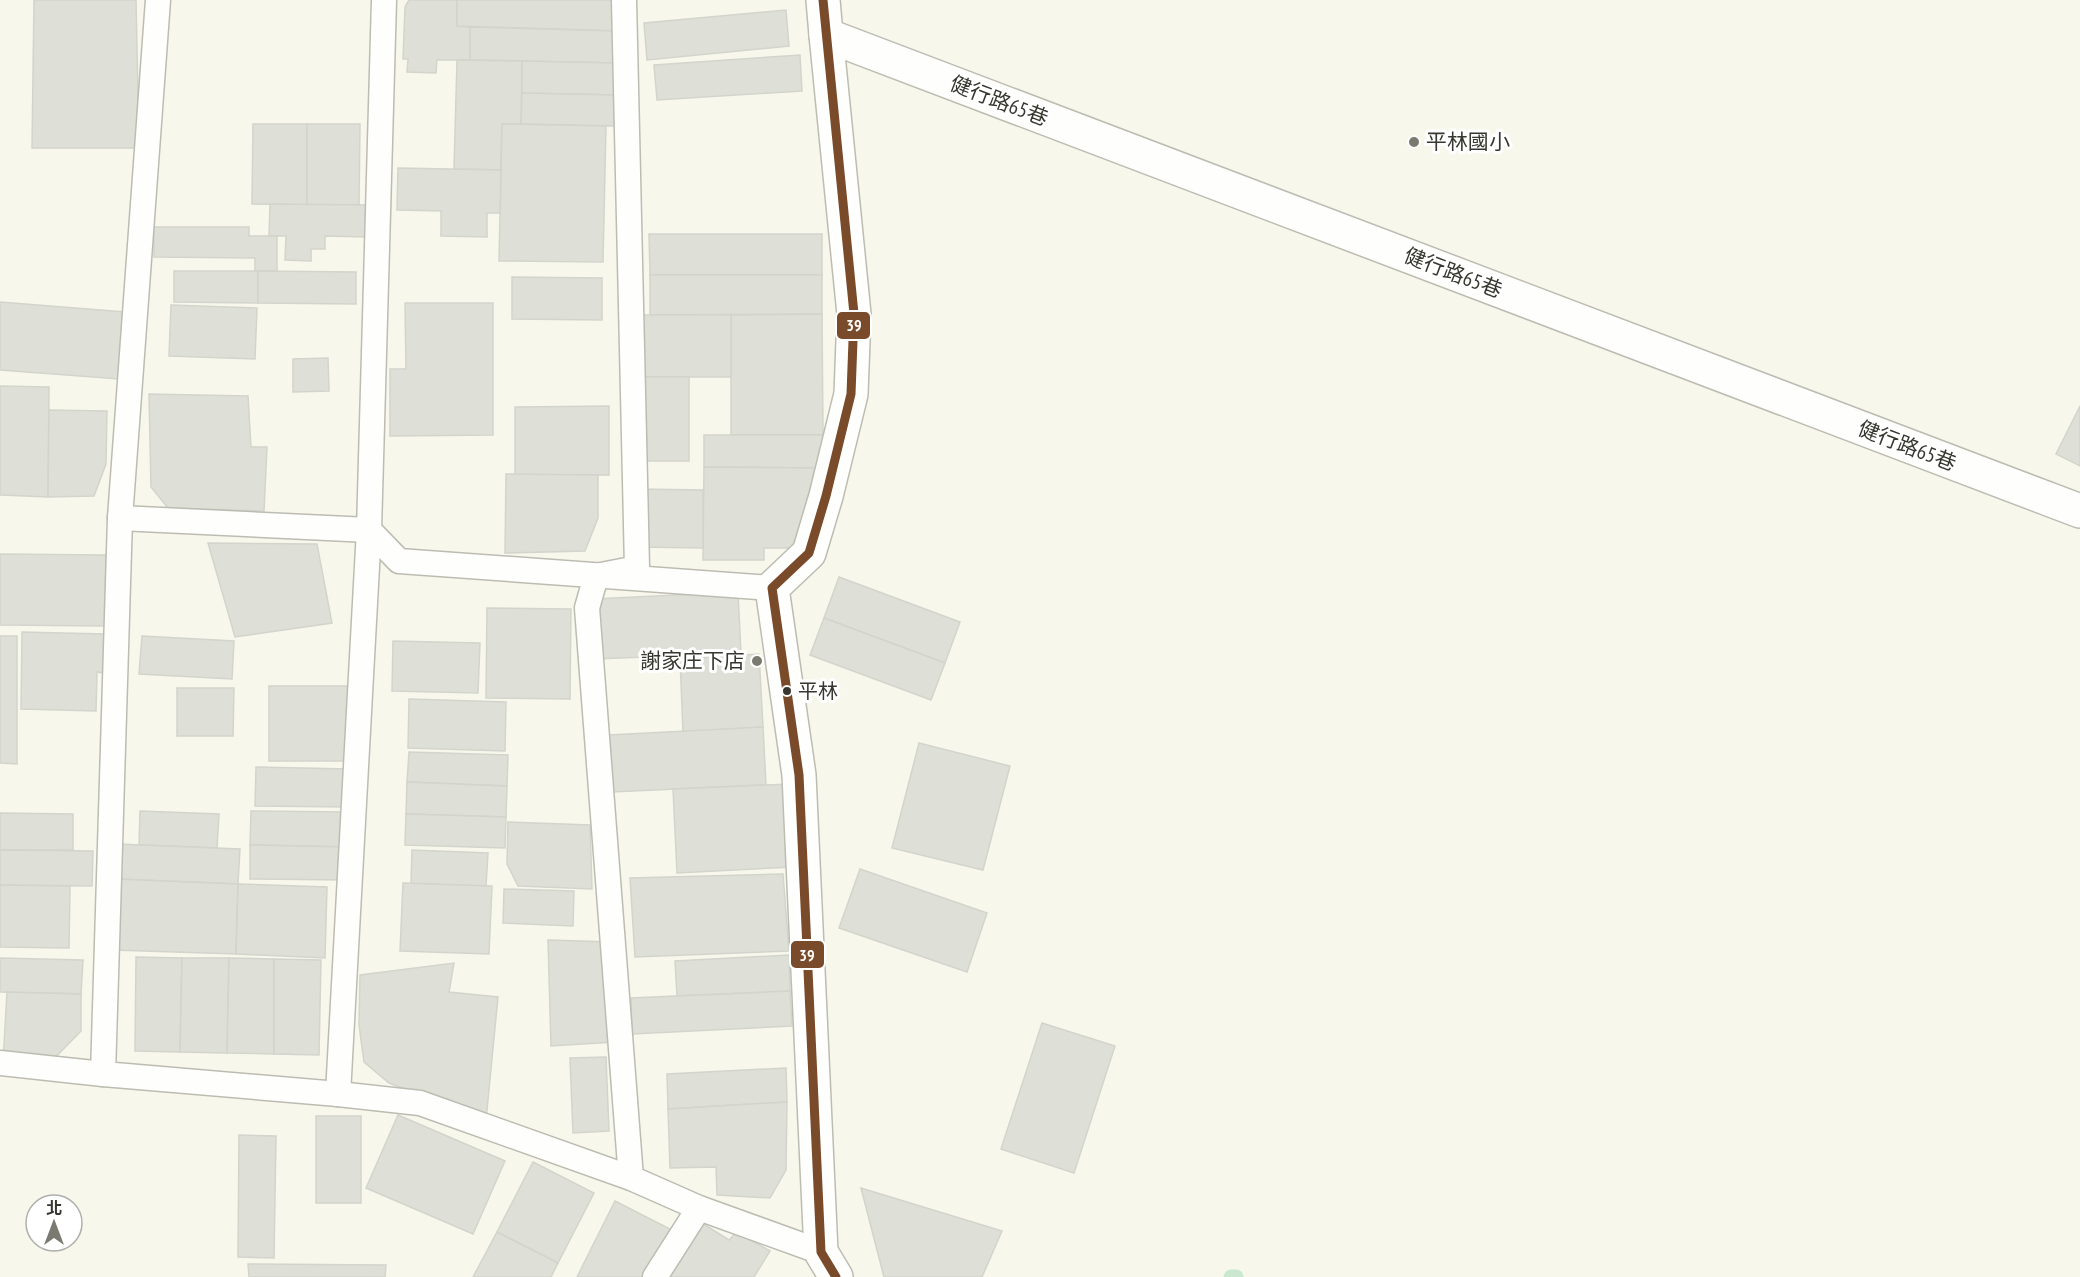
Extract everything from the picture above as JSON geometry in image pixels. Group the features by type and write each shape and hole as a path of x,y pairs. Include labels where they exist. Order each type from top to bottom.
{"street":[{"path":"824,0 854,314 851,393 826,496 809,553 772,588 799,775 829,1264"},
{"name":"健行路65巷","path":"826,36 2080,511"}],"lane":[{"path":"103,1074 120,518 158,0"},
{"path":"338,1094 369,530 384,0"},
{"path":"596,576 637,568 624,0"},
{"path":"120,518 369,530 399,561 772,588"},
{"path":"596,576 587,608 631,1178"},
{"path":"0,1063 420,1103 631,1178 829,1264"},
{"path":"655,1277 699,1208"}],"building":[{"path":"34,0 136,0 139,148 32,148"},
{"path":"409,0 457,0 457,26 470,27 470,60 437,60 436,73 407,72 408,59 403,59 405,7"},
{"path":"457,0 624,0 616,31 457,26"},
{"path":"786,10 789,46 647,60 644,23"},
{"path":"470,27 616,31 615,63 470,60"},
{"path":"800,55 802,91 657,100 654,65"},
{"path":"457,60 522,61 521,124 502,124 501,170 454,169"},
{"path":"522,61 615,63 615,95 522,93"},
{"path":"522,93 615,95 614,126 521,124"},
{"path":"253,124 307,124 307,205 252,204"},
{"path":"307,124 360,124 359,205 307,205"},
{"path":"502,124 606,126 603,262 499,261"},
{"path":"398,168 501,170 500,213 487,213 487,237 441,236 441,211 397,210"},
{"path":"270,204 370,205 369,237 325,236 325,249 311,249 311,261 285,260 286,236 269,236"},
{"path":"154,227 249,227 249,236 277,236 277,271 255,271 255,258 154,257"},
{"path":"649,234 822,234 822,275 650,275"},
{"path":"174,271 258,271 258,303 174,302"},
{"path":"258,271 356,272 356,304 258,303"},
{"path":"650,275 822,275 822,314 650,315"},
{"path":"512,277 602,278 602,320 512,319"},
{"path":"0,302 125,312 119,379 0,370"},
{"path":"405,303 493,303 493,435 390,436 390,369 406,369"},
{"path":"171,305 257,308 255,359 169,356"},
{"path":"822,314 823,435 731,435 731,315"},
{"path":"638,315 731,315 731,377 638,377"},
{"path":"328,358 329,391 293,392 293,359"},
{"path":"638,377 689,377 689,461 639,461"},
{"path":"0,386 49,387 48,497 0,495"},
{"path":"149,394 248,396 251,447 267,447 264,511 168,508 151,487"},
{"path":"609,406 609,475 515,475 515,407"},
{"path":"2080,406 2080,466 2056,454"},
{"path":"49,410 107,411 106,464 94,496 48,497"},
{"path":"704,435 840,436 825,467 815,468 704,467"},
{"path":"704,467 815,468 796,548 764,548 764,560 703,560"},
{"path":"506,474 598,475 598,518 585,551 505,553"},
{"path":"638,489 703,490 703,548 638,547"},
{"path":"208,543 317,544 332,623 235,637"},
{"path":"0,554 106,555 105,626 0,625"},
{"path":"839,577 960,622 945,663 824,618"},
{"path":"738,592 741,653 597,659 594,599"},
{"path":"487,608 571,609 570,699 486,698"},
{"path":"824,618 945,663 931,700 810,655"},
{"path":"22,632 104,634 103,673 97,672 96,711 21,709"},
{"path":"0,636 17,636 17,764 0,763"},
{"path":"142,636 234,641 232,679 139,674"},
{"path":"393,641 480,643 478,693 392,691"},
{"path":"759,654 763,727 683,732 680,659"},
{"path":"269,686 355,686 355,761 269,761"},
{"path":"177,688 234,688 233,736 177,736"},
{"path":"409,699 506,702 505,751 408,748"},
{"path":"763,727 766,785 612,792 609,735"},
{"path":"919,743 1010,766 983,870 892,848"},
{"path":"409,752 508,755 507,786 407,782"},
{"path":"256,767 348,769 347,807 255,806"},
{"path":"407,782 507,786 506,817 406,814"},
{"path":"789,784 793,867 677,873 673,789"},
{"path":"140,811 219,814 217,848 139,845"},
{"path":"251,811 348,812 348,847 250,845"},
{"path":"0,813 73,814 73,850 0,850"},
{"path":"406,814 506,817 505,848 405,845"},
{"path":"508,822 590,825 592,889 518,886 507,864"},
{"path":"118,844 240,849 238,884 116,879"},
{"path":"250,845 348,847 347,880 250,879"},
{"path":"0,850 93,851 92,886 0,885"},
{"path":"412,850 488,853 486,886 411,884"},
{"path":"860,869 987,913 967,972 839,928"},
{"path":"783,874 789,951 635,957 630,878"},
{"path":"116,879 238,884 236,954 113,950"},
{"path":"403,883 492,886 489,954 400,951"},
{"path":"238,884 327,887 325,958 236,954"},
{"path":"0,885 70,886 69,948 0,947"},
{"path":"504,889 574,891 573,926 503,923"},
{"path":"548,940 612,942 615,1042 551,1046"},
{"path":"789,955 790,991 677,996 675,961"},
{"path":"136,957 182,958 180,1052 135,1051"},
{"path":"0,958 83,960 81,994 0,992"},
{"path":"182,958 229,958 227,1053 180,1052"},
{"path":"229,958 274,959 274,1054 227,1053"},
{"path":"274,959 321,960 319,1055 274,1054"},
{"path":"454,963 449,992 498,997 486,1120 389,1083 364,1062 359,1025 360,975"},
{"path":"790,991 792,1026 632,1034 631,998"},
{"path":"7,992 81,994 81,1031 48,1065 3,1062"},
{"path":"1042,1023 1115,1046 1074,1173 1001,1149"},
{"path":"606,1057 609,1131 573,1133 570,1058"},
{"path":"786,1068 787,1102 668,1109 667,1074"},
{"path":"787,1102 786,1170 770,1198 717,1195 716,1167 670,1168 668,1109"},
{"path":"398,1115 505,1161 473,1234 366,1188"},
{"path":"316,1116 361,1116 361,1203 316,1203"},
{"path":"239,1135 276,1136 274,1258 238,1257"},
{"path":"533,1162 594,1193 558,1263 497,1232"},
{"path":"861,1188 1002,1231 982,1277 884,1277"},
{"path":"615,1201 672,1230 648,1277 577,1277"},
{"path":"697,1220 729,1240 737,1232 770,1251 754,1277 660,1277"},
{"path":"497,1232 558,1263 551,1277 473,1277"},
{"path":"248,1264 386,1265 385,1277 249,1277"}],"waterway":[{"path":"1231,1277 1236,1277"}],"transit line":[{"name":"39","path":"823,0 854,314 851,394 826,496 809,553 772,588 799,775 821,1252 836,1277"}],"place":[{"name":"平林國小","path":"1414,142"},
{"name":"謝家庄下店","path":"757,661"},
{"name":"平林","path":"787,691"}]}
